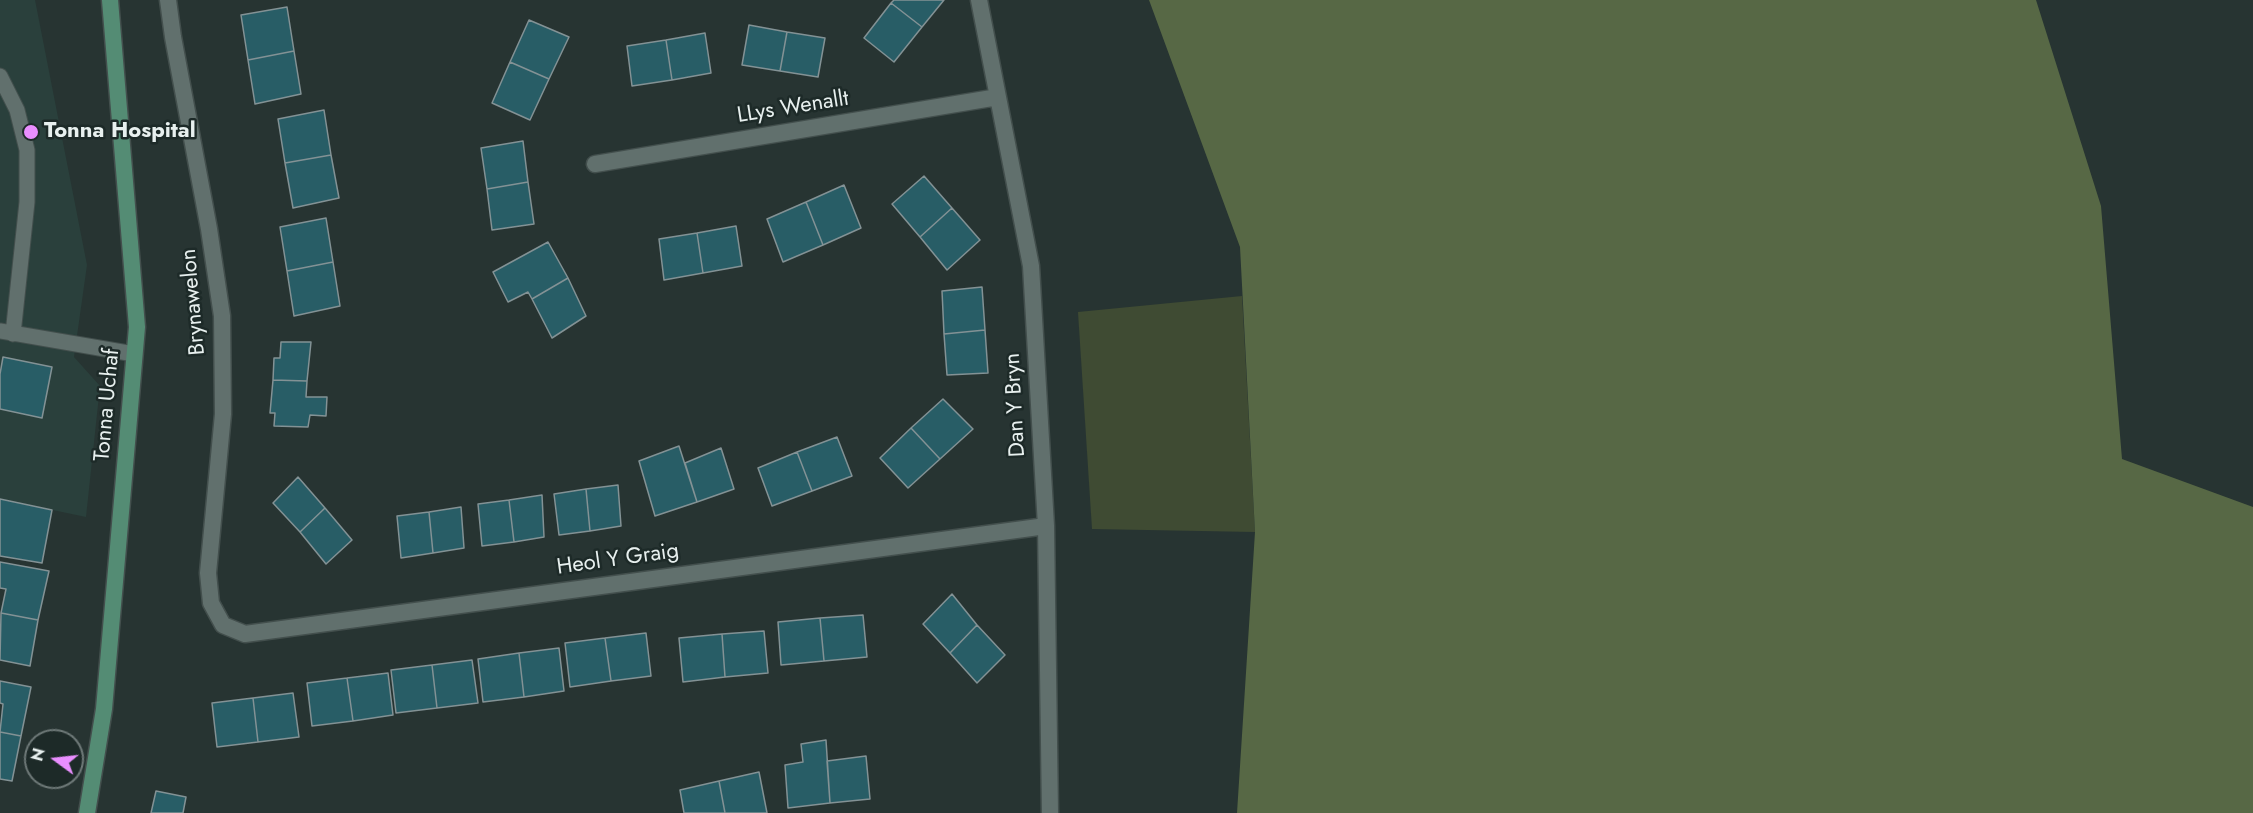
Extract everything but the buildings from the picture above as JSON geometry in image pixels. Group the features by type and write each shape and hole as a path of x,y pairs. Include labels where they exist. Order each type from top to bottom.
{"main road":[{"name":"Tonna Uchaf","path":"87,813 104,709 137,327 110,0"}],"street":[{"name":"Brynawelon","path":"168,0 209,228 222,316 223,414 208,573 211,603"},
{"name":"Dan Y Bryn","path":"979,0 1031,266 1046,526 1050,813"},
{"name":"LLys Wenallt","path":"595,164 998,97"},
{"name":"Heol Y Graig","path":"211,603 223,625 245,634 1046,526"}],"lane":[{"path":"0,76 17,110 27,150 27,202 6,332 134,354"}],"shaded area":[{"name":"Tonna Hospital","path":"0,0 35,0 87,265 74,357 100,386 86,517 0,499"}],"green space":[{"path":"1149,0 2036,0 2101,206 2122,459 2253,507 2253,813 1237,813 1255,532 1240,247"},
{"path":"1242,296 1255,532 1092,529 1078,312"}],"place":[{"name":"Tonna Hospital","path":"31,132"}]}
